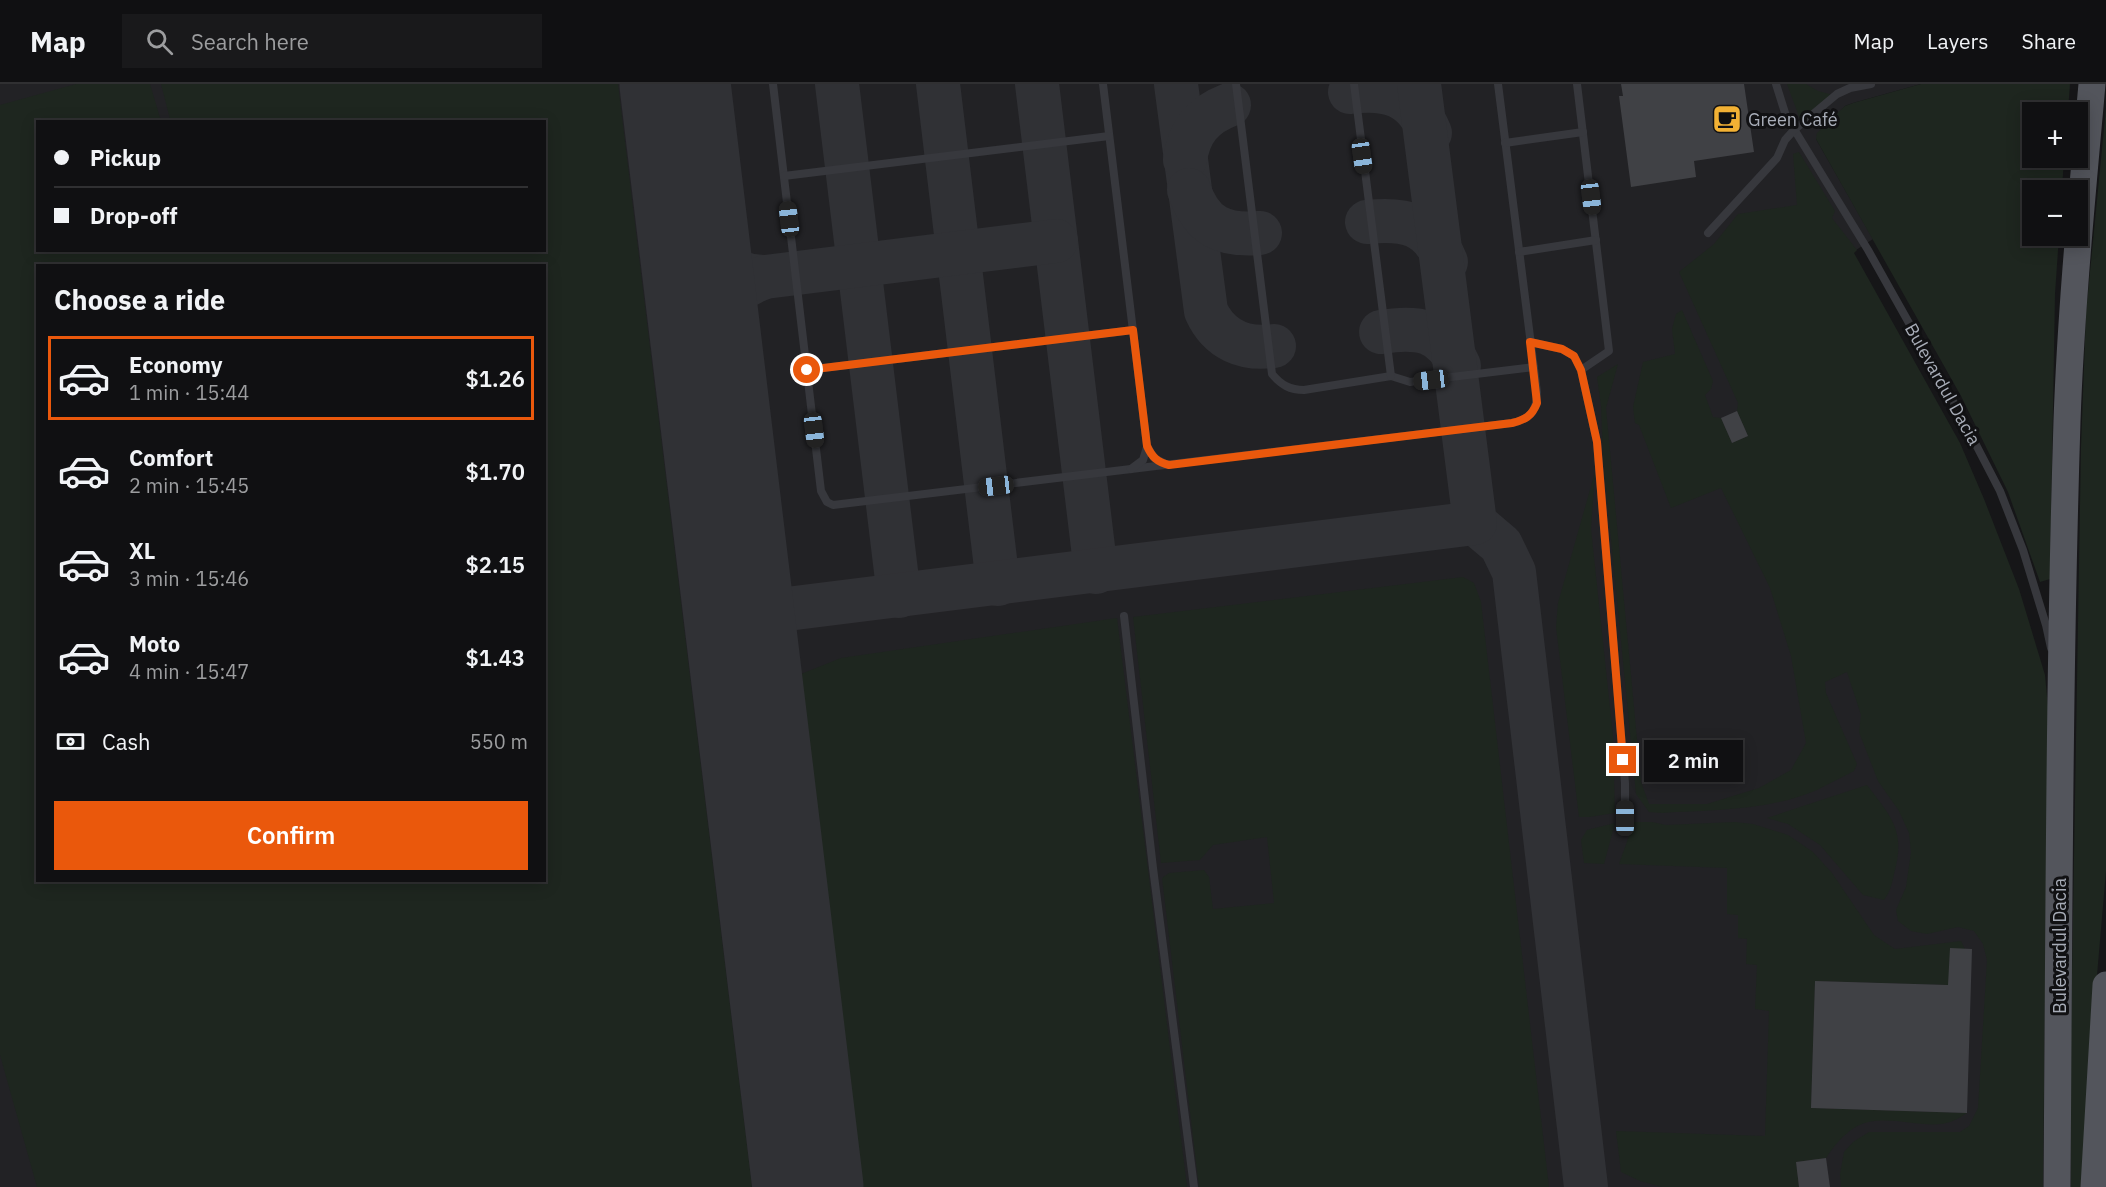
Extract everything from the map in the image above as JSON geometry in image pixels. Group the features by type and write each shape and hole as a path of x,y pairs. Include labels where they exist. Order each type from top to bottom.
{"main road":[{"name":"Bulevardul Dacia","path":"2057,1187 2067,420 2078,238 2092,84"},
{"path":"2094,1187 2106,985"}],"lane":[{"path":"773,84 821,491 827,502 833,505 1525,420 1534,412 1537,403 1498,84"},
{"path":"1102,84 1147,446 1143,460 1130,470"},
{"path":"1236,84 1272,374 1278,382 1295,390 1391,376 1410,382 1534,367"},
{"path":"1354,84 1391,376"},
{"path":"1577,84 1609,351 1581,370"},
{"name":"Bulevardul Dacia","path":"1776,84 1786,116 1868,250 1959,412 2000,491 2046,625 2062,705"},
{"path":"1708,234 1777,158 1785,140 1794,130 1837,94 1850,88 1871,84"},
{"path":"1505,143 1583,132"},
{"path":"784,176 1109,136"},
{"path":"1519,252 1596,240"},
{"path":"807,370 1133,330"},
{"path":"1530,342 1562,349 1574,356 1581,370 1597,442 1625,783 1625,818"},
{"path":"1147,446 1154,458 1160,463 1169,465"},
{"path":"1124,616 1153,868 1194,1187"}],"shaded area":[{"path":"0,84 1921,84 1845,106 1816,139 1873,239 1853,252 1996,861 1975,1187 0,1187"},
{"path":"76,84 150,84 161,120 36,120 36,252 546,252 546,120 166,120 170,119 161,84 618,84 752,1187 37,1187 0,1055 0,105"},
{"path":"1787,84 1806,84 1818,91 1837,96 1801,122"},
{"path":"1921,84 2070,84 2069,102 2022,102 2022,168 2063,168 2063,180 2022,180 2022,246 2058,246 2055,294 2050,579 2040,582 2008,492 1961,396 1816,139 1817,133 1845,106"},
{"path":"2106,108 2106,871 2094,1010 2085,1187 2071,1187 2071,1034 2081,447 2086,313"},
{"path":"1799,152 1835,211 1832,218 1857,250 1854,253 1960,443 2019,589 2045,675 2048,707 2043,1187 1841,1187 1840,1174 1844,1152 1853,1142 1869,1132 1960,1132 1969,1126 1978,1108 1987,960 1983,944 1974,931 1958,927 1927,934 1911,931 1898,921 1896,910 1906,887 1911,852 1909,833 1899,811 1878,781 1859,732 1861,715 1847,672 1825,682 1826,693 1857,764 1854,771 1817,790 1760,806 1721,810 1649,812 1636,794 1597,377 1618,364 1606,408 1641,782 1649,804 1707,804 1759,788 1791,770 1806,743 1791,656 1770,588 1721,488 1671,508 1639,425 1635,423 1633,407 1643,362 1675,354 1672,329 1676,314 1682,310 1713,381 1711,389 1705,395 1713,417 1721,418 1732,443 1748,436 1737,411 1738,403 1679,272 1714,244 1738,214 1797,205 1793,154"},
{"path":"1595,472 1591,529 1613,736 1615,813 1579,817 1556,627 1558,603"},
{"path":"1463,577 1474,583 1481,602 1549,1187 1199,1187 1162,878 1169,873 1204,870 1209,877 1213,909 1274,903 1267,837 1213,845 1200,860 1161,863 1133,617"},
{"path":"1117,618 1187,1187 863,1187 801,674 841,658"},
{"path":"1867,785 1890,816 1897,836 1897,859 1891,888 1884,900 1863,895 1820,845 1788,824 1767,818"},
{"path":"1634,822 1666,825 1734,822 1753,824 1788,835 1813,852 1832,873 1874,935 1895,949 1961,941 1965,949 1950,949 1949,985 1815,981 1811,1108 1967,1113 1941,1124 1885,1120 1864,1123 1846,1134 1826,1158 1796,1162 1799,1187 1662,1187 1640,1181 1621,1172 1616,1131 1765,1136 1769,1011 1755,1009 1757,965 1746,964 1747,939 1738,938 1738,915 1727,914 1727,868 1619,864"},
{"path":"1615,823 1604,864 1584,863 1581,840 1587,830"}],"building":[{"path":"1621,84 1744,84 1754,152 1694,161 1696,177 1631,187 1619,96 1623,96"},
{"path":"1737,411 1748,436 1732,443 1721,418"},
{"path":"1950,948 1972,949 1967,1113 1811,1108 1815,981 1948,985"},
{"path":"1826,1158 1830,1187 1799,1187 1796,1162"}],"taxiway":[{"path":"837,84 899,596"},
{"path":"938,84 998,584"},
{"path":"1037,84 1096,572"},
{"path":"1176,84 1206,311 1218,329 1234,341 1253,346 1274,346"},
{"path":"739,615 1475,523 1419,84"},
{"path":"1350,92 1376,91 1398,96 1416,110 1430,133"},
{"path":"1185,160 1190,141 1199,125 1212,114 1229,105"},
{"path":"1189,190 1200,213 1216,227 1235,233 1260,233"},
{"path":"690,214 701,240 716,260 737,272 765,277"},
{"path":"1367,222 1393,221 1415,226 1432,239 1446,262"},
{"path":"706,345 715,321 726,302 742,288 765,277 1056,241"},
{"path":"1381,332 1417,330 1428,333 1445,344 1459,366"},
{"path":"1475,523 1501,545 1514,572 1586,1187"}],"runway":[{"path":"675,84 808,1187"}],"place":[{"name":"Green Café","path":"1727,119"}],"route":[{"path":"807,370 1133,330 1147,446 1154,458 1160,463 1169,465 1525,420 1534,412 1537,403 1530,342 1562,349 1574,356 1581,370 1597,442 1623,760"}]}
